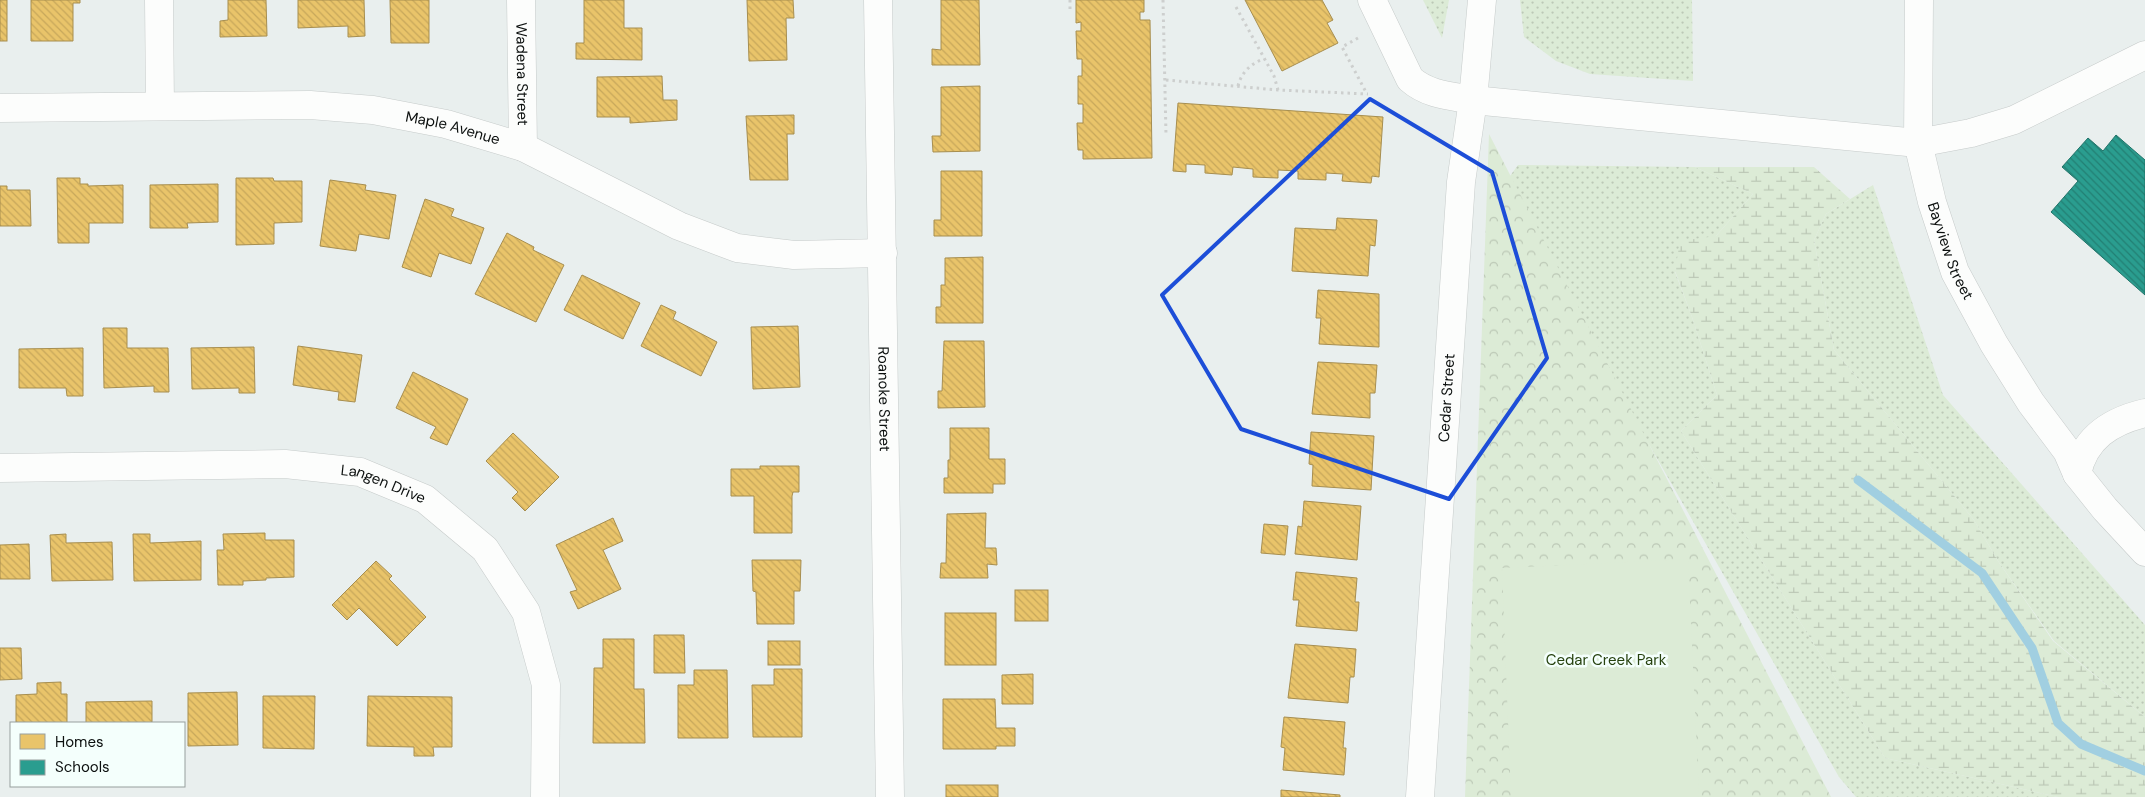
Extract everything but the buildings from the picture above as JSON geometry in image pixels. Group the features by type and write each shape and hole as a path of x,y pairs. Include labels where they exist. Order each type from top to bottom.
{"street":[{"path":"159,0 160,106"},
{"name":"Wadena Street","path":"521,0 523,148"},
{"name":"Roanoke Street","path":"878,0 890,797"},
{"path":"1372,0 1410,78 1420,88 1434,93 1473,100 1918,143 1970,133 2014,120 2144,57"},
{"name":"Cedar Street","path":"1420,797 1461,182 1473,100 1482,0"},
{"name":"Bayview Street","path":"1919,0 1918,143 1932,202 1956,272 1994,344 2031,403 2066,451 2077,474 2105,509 2145,552"},
{"name":"Maple Avenue","path":"0,108 310,105 373,110 446,124 523,148 679,226 737,248 794,255 883,253"},
{"path":"2077,474 2080,460 2086,448 2101,433 2121,419 2145,413"},
{"name":"Langen Drive","path":"0,468 285,464 360,472 425,499 485,549 526,612 546,685 545,797"}],"path":[{"path":"1070,0 1070,12"},
{"path":"1163,0 1166,135"},
{"path":"1236,7 1274,76 1278,90"},
{"path":"1166,80 1278,90 1368,94 1342,47 1366,34"},
{"path":"1238,86 1240,77 1264,59"}],"highlighted area":[{"path":"1370,99 1492,172 1547,358 1449,499 1241,429 1162,295"}],"green space":[{"path":"1423,0 1449,0 1442,38"},
{"path":"1520,0 1692,0 1693,81 1590,74 1556,61 1524,37"},
{"name":"Cedar Creek Park","path":"1489,134 1831,797 1465,797"},
{"path":"1518,165 1695,167 1753,194 1716,236 1675,272 1692,317 1717,395 1681,431 1885,758 2058,797 1856,797 1839,777 1502,187"},
{"path":"1695,167 1814,167 1850,199 1826,214 1814,240 1834,350 1974,520 1998,561 2053,641 2145,717 2145,797 2058,797 1885,758 1681,431 1717,395 1675,271 1680,241 1716,236 1753,194"},
{"path":"1873,185 1943,395 2145,625 2145,717 2054,641 1998,561 1974,520 1834,350 1814,240 1826,214"},
{"path":"1688,559 1699,797 1511,797 1502,568"}],"waterway":[{"path":"1858,480 1982,573 2032,648 2058,723 2081,744 2145,771"}]}
